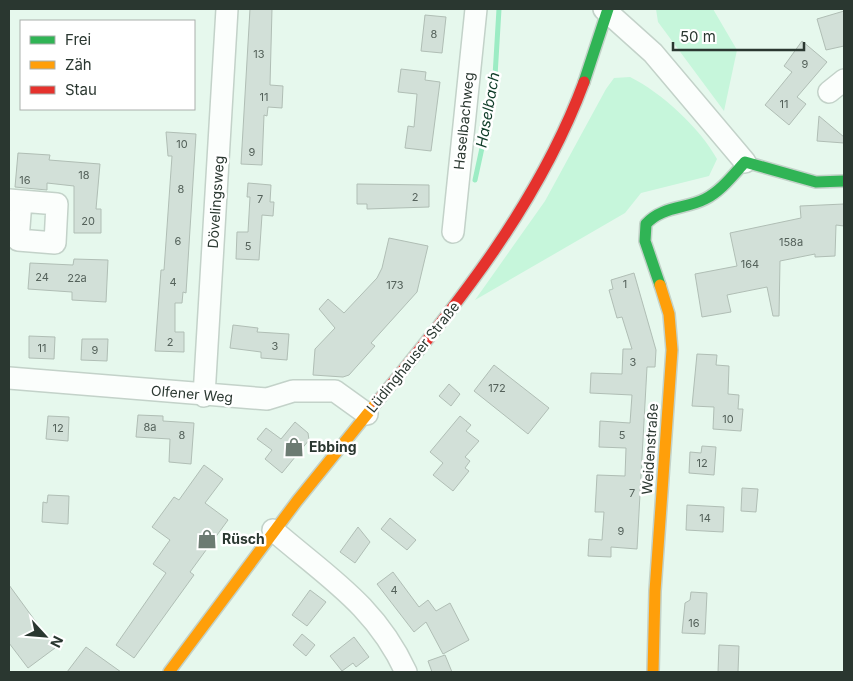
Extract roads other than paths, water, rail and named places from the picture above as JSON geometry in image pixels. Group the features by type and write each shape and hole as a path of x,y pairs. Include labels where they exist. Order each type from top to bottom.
{"street":[{"name":"Dövelingsweg","path":"204,396 228,9"},
{"name":"Haselbachweg","path":"453,232 476,9"},
{"name":"Lüdinghauser Straße","path":"169,672 273,530 454,307 531,191 566,124 606,10 653,53 745,162"},
{"path":"745,162 816,182 844,181"},
{"name":"Weidenstraße","path":"653,672 655,591 672,350 669,310 644,233 646,223 654,215 705,199 724,186 745,162"},
{"path":"15,201 57,204 55,243 18,240 15,201"},
{"name":"Olfener Weg","path":"9,378 268,400 293,390 335,391 367,414"},
{"path":"273,530 357,599 380,627 406,672"}],"waterway":[{"name":"Haselbach","path":"475,180 494,93 499,9"}],"place":[{"name":"Ebbing","path":"294,447"},
{"name":"Rüsch","path":"207,539"}]}
